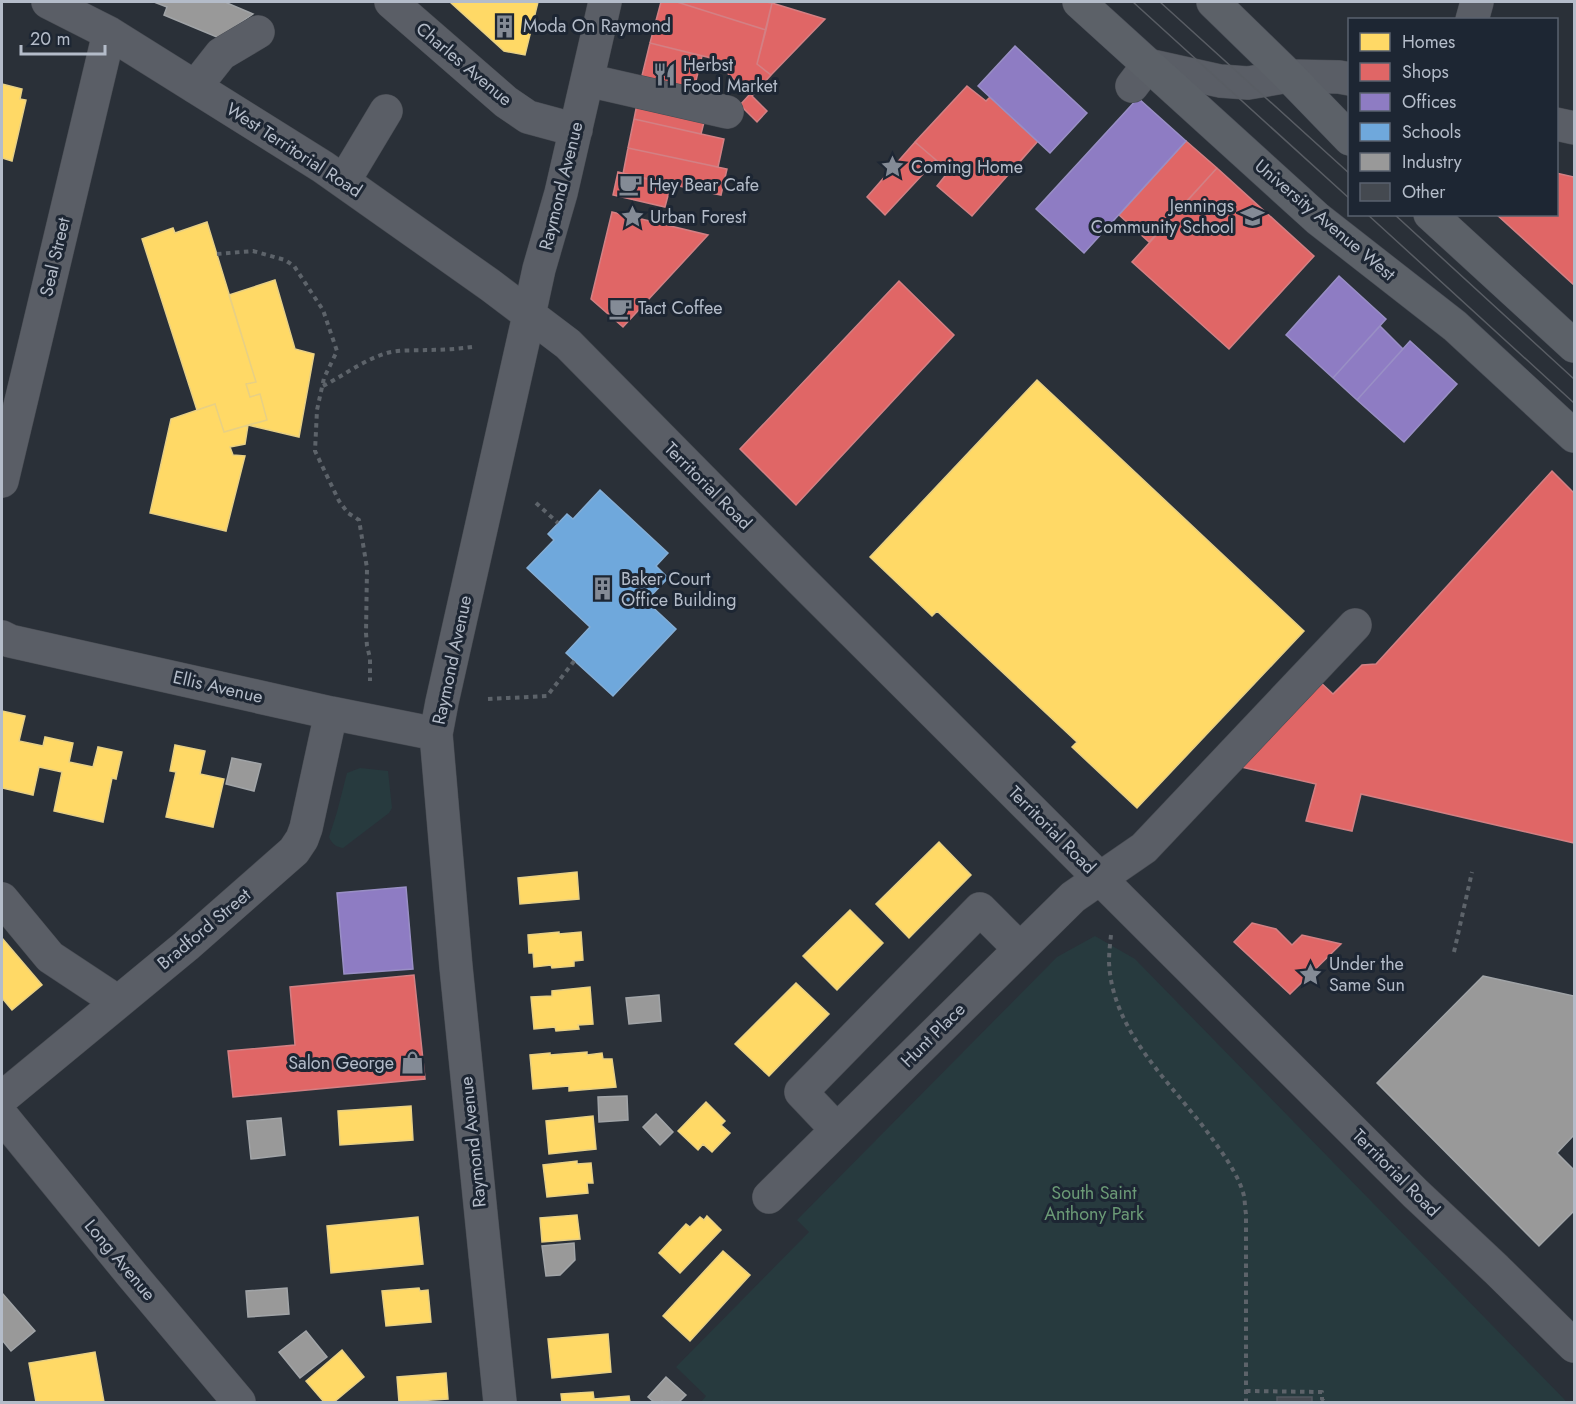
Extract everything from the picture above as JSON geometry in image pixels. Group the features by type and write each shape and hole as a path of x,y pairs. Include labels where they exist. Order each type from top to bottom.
{"main road":[{"name":"University Avenue West","path":"1079,2 1140,76 1455,326 1575,436"},
{"path":"1213,2 1348,137"},
{"path":"1432,216 1575,346"}],"street":[{"name":"West Territorial Road","path":"48,2 109,33 344,181 529,315"},
{"name":"Charles Avenue","path":"391,2 506,102 528,117 576,130"},
{"name":"Raymond Avenue","path":"500,1402 461,1021 436,734 529,315 576,130 605,2"},
{"path":"1473,18 1477,2"},
{"path":"195,87 221,54 258,32"},
{"name":"Seal Street","path":"2,481 109,33"},
{"path":"1140,76 1248,83 1289,76 1348,79"},
{"path":"587,80 727,112"},
{"path":"344,181 386,111"},
{"path":"1558,123 1575,128"},
{"name":"Territorial Road","path":"529,315 568,344 1416,1194 1575,1346"},
{"name":"Hunt Place","path":"769,1197 1073,897 1144,848 1355,625"},
{"name":"Ellis Avenue","path":"2,637 332,713 436,734"},
{"name":"Bradford Street","path":"2,1098 186,946 294,851 306,828 332,713"},
{"path":"2,899 50,957 118,1002"},
{"path":"837,1130 801,1092 980,909 1020,949"},
{"name":"Long Avenue","path":"2,1116 240,1402"}],"path":[{"path":"217,254 254,250 285,260 294,266 323,310 337,351 322,386 317,410 315,451 339,501 348,513 359,520 367,568 366,633 370,658 370,681"},
{"path":"322,386 386,353 456,350 472,347"},
{"path":"537,503 558,523"},
{"path":"488,699 547,696 575,660"},
{"path":"1454,952 1472,872"},
{"path":"1111,935 1109,963 1113,988 1121,1014 1158,1071 1195,1115 1222,1153 1244,1196 1246,1215 1246,1402"},
{"path":"1246,1391 1322,1392 1322,1399 1326,1402"}],"green space":[{"path":"360,768 388,771 392,808 389,813 341,848 336,846 329,837 347,773"},
{"name":"South Saint Anthony Park","path":"1095,936 1135,959 1565,1402 701,1402 706,1396 676,1367 809,1232 797,1220 1057,957"}],"building: Homes":[{"name":"Moda On Raymond","path":"450,2 538,2 525,55 504,51"},
{"path":"2,84 22,89 20,99 26,100 12,161 2,158"},
{"path":"207,222 256,382 246,384 250,397 260,394 267,420 224,432 215,404 197,410 142,239 173,228 175,233"},
{"path":"275,280 295,349 314,354 299,437 248,425 267,420 260,394 250,397 246,384 256,382 229,295"},
{"path":"1037,380 1304,631 1137,808 1072,747 1077,742 937,611 932,616 870,557"},
{"path":"215,404 224,432 248,425 245,444 230,447 233,455 245,456 226,531 150,513 171,419"},
{"path":"2,711 25,716 19,741 43,746 45,737 73,743 69,762 93,767 98,747 122,752 116,779 112,778 103,822 54,811 62,772 39,767 33,795 2,788"},
{"path":"175,745 205,751 200,774 224,779 213,827 166,817 176,772 170,771"},
{"path":"939,842 971,875 909,938 876,904"},
{"path":"577,872 579,899 520,904 518,878"},
{"path":"850,910 883,943 837,990 803,956"},
{"path":"559,932 559,934 581,932 583,960 574,961 574,966 534,967 533,953 529,953 528,935"},
{"path":"2,938 42,985 12,1010 2,998"},
{"path":"796,983 829,1014 769,1076 735,1044"},
{"path":"590,987 593,1024 578,1025 579,1029 556,1031 555,1027 534,1029 531,997 552,996 552,991"},
{"path":"587,1052 587,1055 602,1053 603,1059 612,1059 616,1087 569,1091 569,1086 533,1089 530,1055"},
{"path":"706,1102 725,1121 721,1125 730,1133 712,1152 703,1144 698,1150 678,1131"},
{"path":"411,1106 413,1140 340,1145 338,1111"},
{"path":"593,1116 596,1149 549,1154 546,1121"},
{"path":"577,1161 577,1164 591,1163 593,1183 587,1183 588,1193 547,1197 543,1165"},
{"path":"577,1215 580,1239 542,1242 540,1218"},
{"path":"707,1216 721,1230 680,1273 659,1253 686,1224 690,1227 700,1217 704,1220"},
{"path":"418,1217 423,1264 331,1273 327,1226"},
{"path":"723,1251 750,1275 690,1341 663,1316"},
{"path":"419,1288 420,1291 428,1290 431,1322 386,1326 382,1291"},
{"path":"608,1334 611,1372 552,1378 548,1339"},
{"path":"342,1350 364,1377 334,1402 324,1402 306,1381"},
{"path":"95,1352 104,1402 36,1402 29,1363"},
{"path":"446,1373 448,1399 399,1402 397,1377"},
{"path":"593,1392 594,1399 629,1396 630,1402 562,1402 561,1394"}],"building: Shops":[{"path":"661,2 677,2 766,30 757,64 771,75 752,96 711,58 650,43"},
{"path":"677,2 766,2 772,3 766,30"},
{"path":"772,3 825,19 771,75 757,64"},
{"path":"650,43 702,56 691,101 639,88"},
{"path":"967,86 986,101 990,97 1038,141 972,216 937,186 949,171 915,142"},
{"path":"750,94 767,111 757,122 740,105"},
{"path":"638,99 706,114 701,134 634,119"},
{"path":"634,119 724,139 718,167 628,148"},
{"path":"1186,141 1217,168 1149,242 1119,215"},
{"path":"915,142 936,160 885,215 867,197"},
{"path":"628,148 727,169 721,195 623,174"},
{"path":"1217,168 1314,256 1229,349 1132,262"},
{"path":"618,172 671,184 665,207 613,195"},
{"path":"1558,173 1574,177 1574,285 1498,216 1558,216"},
{"path":"612,212 708,235 623,327 591,299"},
{"path":"899,281 954,335 796,505 740,449"},
{"path":"1552,471 1574,493 1574,843 1361,794 1352,831 1306,821 1316,784 1237,766 1318,680 1333,694 1362,665 1376,664"},
{"path":"1252,923 1276,929 1292,945 1302,935 1341,944 1290,994 1234,942"},
{"path":"414,975 425,1079 233,1097 228,1051 295,1045 290,987"}],"building: Offices":[{"path":"1015,46 1087,113 1050,153 978,86"},
{"path":"1138,98 1186,141 1084,253 1036,209"},
{"path":"1339,276 1386,319 1333,378 1286,335"},
{"path":"1380,326 1403,349 1357,400 1333,378"},
{"path":"1410,341 1457,384 1404,442 1357,400"},
{"path":"406,887 413,969 344,974 337,893"}],"building: Schools":[{"name":"Baker Court Office Building","path":"600,490 668,553 656,566 668,578 646,601 676,629 613,696 566,653 590,627 527,568 554,540 548,534 567,514 573,519"}],"building: Industry":[{"path":"154,2 227,2 253,14 219,38 164,15 167,7"},
{"path":"232,758 261,764 254,791 226,784"},
{"path":"1483,976 1574,996 1574,1135 1557,1153 1574,1170 1574,1211 1539,1246 1377,1083"},
{"path":"659,995 661,1021 629,1024 626,998"},
{"path":"627,1096 628,1120 599,1122 598,1097"},
{"path":"656,1114 673,1132 660,1145 643,1127"},
{"path":"281,1118 285,1155 251,1159 247,1121"},
{"path":"574,1243 575,1260 560,1275 546,1276 542,1246"},
{"path":"287,1288 289,1314 248,1317 246,1291"},
{"path":"2,1293 35,1331 11,1351 2,1340"},
{"path":"306,1331 327,1357 300,1378 279,1352"},
{"path":"666,1377 686,1395 679,1402 654,1402 648,1397"}],"building: Other":[{"path":"1277,1397 1312,1397 1312,1402 1277,1402"}],"tram line":[{"path":"1133,2 1348,197"},
{"path":"1160,2 1348,172"},
{"path":"1369,216 1574,403"},
{"path":"1396,216 1574,379"}],"place":[{"name":"Moda On Raymond","path":"505,26"},
{"name":"Herbst Food Market","path":"665,75"},
{"name":"Coming Home","path":"893,167"},
{"name":"Hey Bear Cafe","path":"631,185"},
{"name":"Jennings Community School","path":"1252,216"},
{"name":"Urban Forest","path":"632,217"},
{"name":"Tact Coffee","path":"620,308"},
{"name":"Baker Court Office Building","path":"603,589"},
{"name":"Under the Same Sun","path":"1311,974"},
{"name":"Salon George","path":"412,1063"}]}
